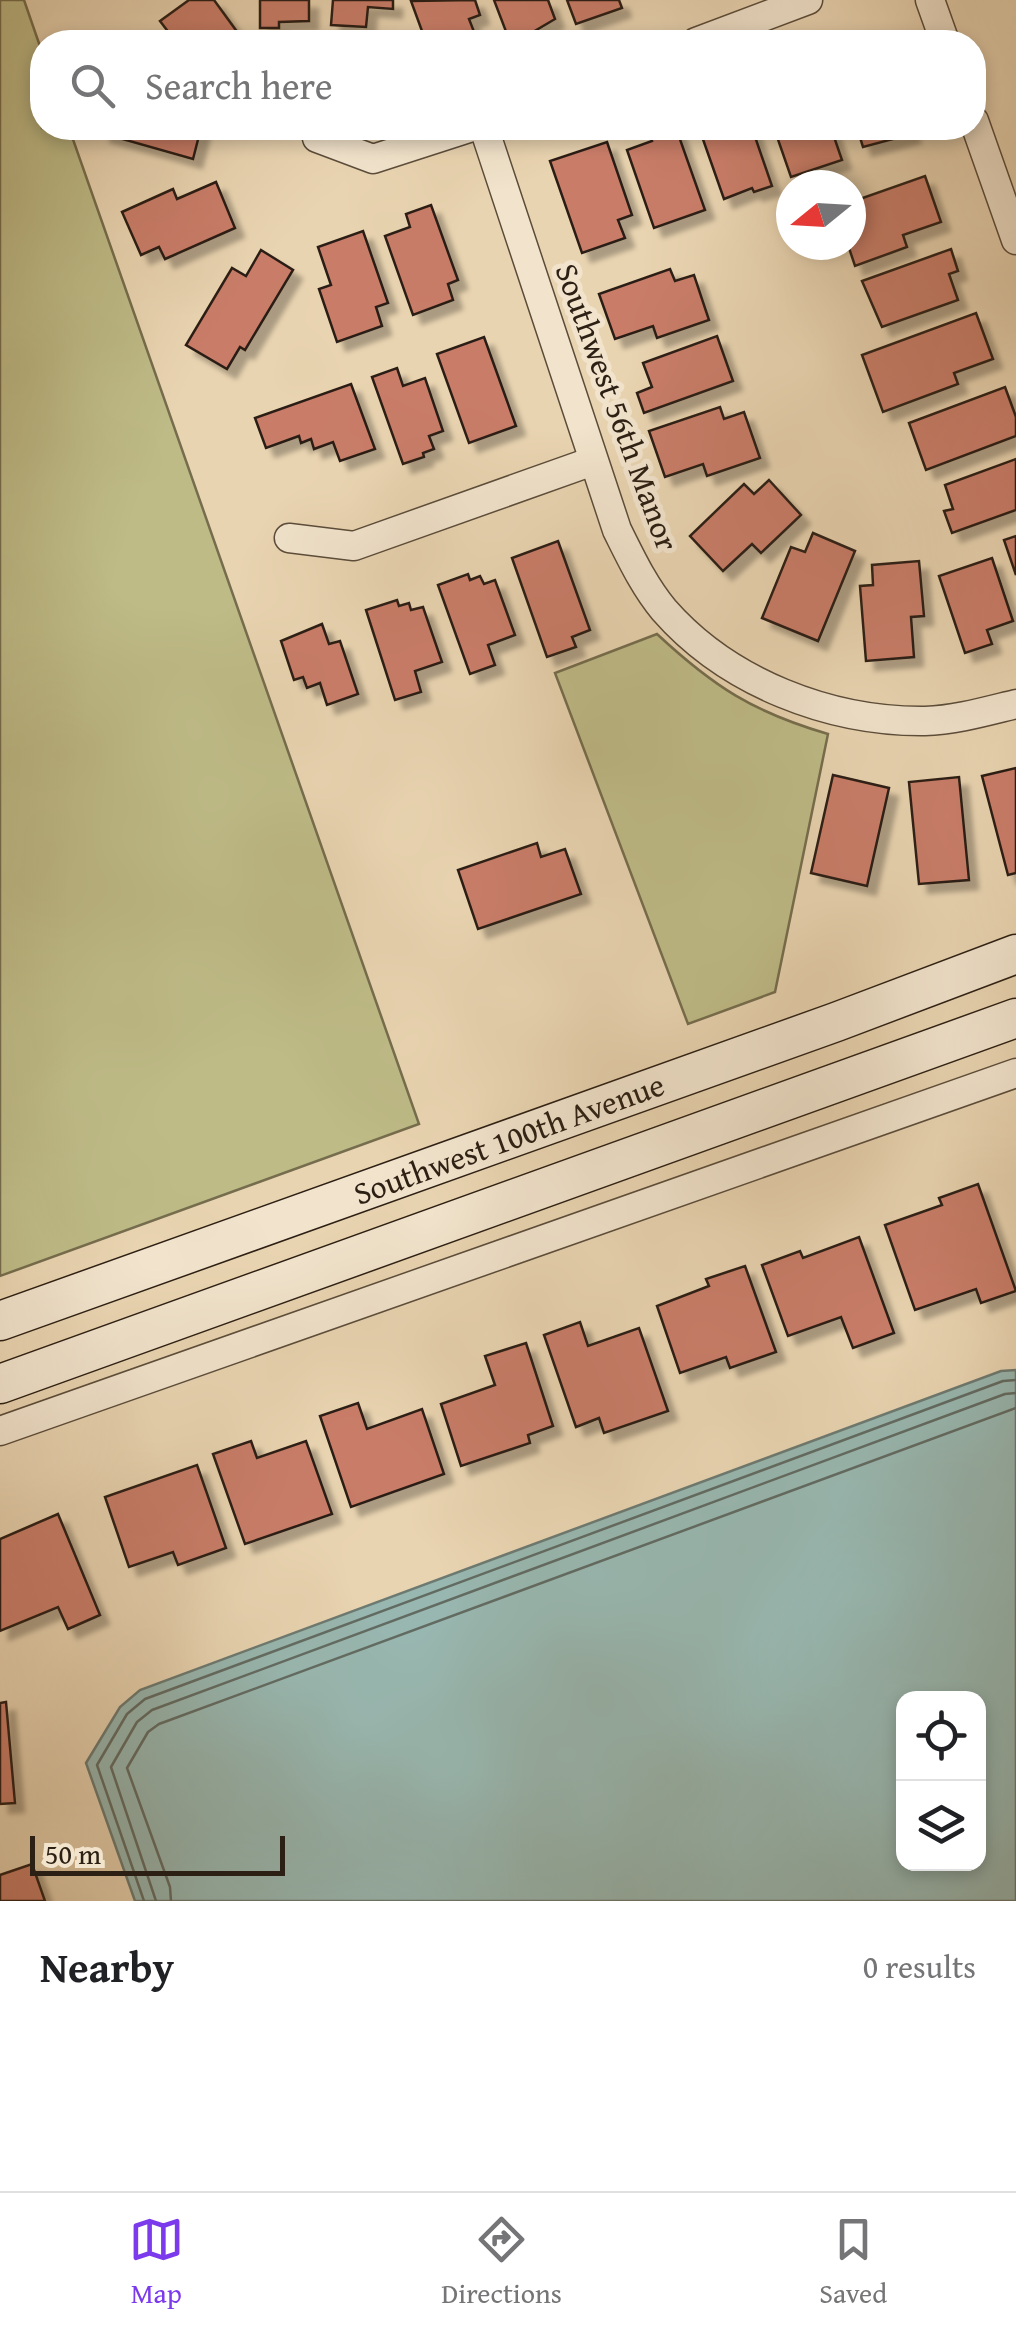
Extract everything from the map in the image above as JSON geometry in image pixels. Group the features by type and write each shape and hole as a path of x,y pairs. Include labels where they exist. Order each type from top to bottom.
{"main road":[{"name":"Southwest 100th Avenue","path":"0,1321 1016,954"},
{"name":"Southwest 100th Avenue","path":"0,1384 1016,1018"}],"street":[{"path":"728,30 808,0"},
{"path":"930,0 941,30"},
{"path":"322,140 373,159 432,140"},
{"name":"Southwest 56th Manor","path":"488,140 618,530 649,590 684,630 741,673 805,702 894,720 929,721 1016,704"},
{"path":"981,140 1016,240"},
{"path":"288,538 354,546 593,461"},
{"path":"0,1431 1016,1073"}],"shaded area":[{"path":"0,0 24,0 34,30 30,30 30,140 73,140 419,1124 0,1276"},
{"path":"657,634 736,696 778,717 828,734 775,992 688,1024 555,673"}],"water":[{"path":"1016,1370 1016,1901 135,1901 86,1763 120,1707 140,1690 1001,1371"}],"building":[{"path":"189,0 214,0 236,30 167,30 160,21"},
{"path":"260,0 309,0 309,21 279,22 279,28 260,28"},
{"path":"333,0 393,0 393,9 368,7 366,27 331,25"},
{"path":"475,0 480,15 469,19 473,30 422,30 411,1"},
{"path":"494,0 548,0 555,19 536,30 505,30"},
{"path":"567,0 619,0 622,8 576,24"},
{"path":"126,140 198,140 193,159"},
{"path":"680,140 705,210 654,228 627,150 652,141"},
{"path":"703,140 756,140 772,186 754,192 752,188 724,199"},
{"path":"778,140 835,140 842,160 812,170 789,170"},
{"path":"861,140 889,140 863,147"},
{"path":"607,142 632,215 618,220 625,238 582,253 550,161"},
{"path":"925,176 941,222 903,235 907,247 855,266 853,260 866,260 866,197"},
{"path":"216,182 235,228 165,259 159,247 141,255 122,212 173,189 177,199"},
{"path":"431,205 458,280 448,284 453,300 413,315 385,236 410,227 406,214"},
{"path":"363,231 388,303 376,307 382,326 337,342 319,289 331,285 318,247"},
{"path":"951,249 958,271 949,274 958,300 882,327 862,281"},
{"path":"261,250 293,270 245,350 240,347 227,369 186,345 232,268 246,276"},
{"path":"670,269 675,281 694,275 709,320 657,338 653,326 615,339 599,294"},
{"path":"976,313 993,359 954,373 958,384 883,412 862,355"},
{"path":"717,336 733,381 644,413 637,393 652,387 643,363"},
{"path":"484,337 516,426 469,443 437,354"},
{"path":"397,368 403,386 425,378 443,431 429,436 434,449 403,464 372,377"},
{"path":"351,384 375,449 340,461 333,442 314,449 311,439 301,443 299,436 266,448 255,418"},
{"path":"1005,387 1016,417 1016,436 926,470 909,423"},
{"path":"720,407 724,419 744,412 760,458 707,476 703,464 665,477 649,431"},
{"path":"1016,459 1016,510 952,533 944,511 953,509 945,485"},
{"path":"769,480 801,515 761,553 752,544 723,571 690,536 744,484 754,494"},
{"path":"813,533 855,551 818,641 762,618 791,547 805,552"},
{"path":"1016,536 1016,575 1004,540"},
{"path":"558,541 590,630 572,637 576,647 547,657 512,558"},
{"path":"992,558 1013,621 987,630 992,644 965,653 939,576"},
{"path":"919,561 924,616 911,617 914,657 866,661 860,586 873,585 872,565"},
{"path":"468,574 470,580 480,576 484,584 495,580 515,635 488,645 495,665 470,674 438,585"},
{"path":"397,600 399,606 409,603 411,610 423,607 442,662 415,671 421,692 395,700 366,610"},
{"path":"322,624 329,644 340,641 358,694 327,705 320,683 307,688 303,677 294,680 281,641"},
{"path":"1016,768 1016,873 1008,875 982,776"},
{"path":"833,775 889,788 867,886 811,873"},
{"path":"959,777 969,880 919,884 909,782"},
{"path":"537,843 541,857 565,849 581,894 478,929 458,870"},
{"path":"978,1184 1016,1291 981,1303 976,1289 915,1310 885,1225 942,1205 939,1198"},
{"path":"859,1237 894,1333 853,1348 841,1317 788,1336 762,1265 800,1251 803,1258"},
{"path":"745,1266 776,1352 730,1368 726,1357 680,1373 657,1306 709,1286 706,1279"},
{"path":"580,1322 588,1346 639,1328 668,1411 604,1433 599,1418 576,1427 544,1335"},
{"path":"526,1343 553,1426 528,1435 530,1443 461,1466 441,1404 495,1385 485,1356"},
{"path":"358,1403 367,1429 422,1409 444,1474 351,1507 320,1416"},
{"path":"251,1441 257,1458 306,1441 332,1514 245,1544 213,1454"},
{"path":"197,1465 226,1548 178,1565 173,1552 129,1567 105,1497"},
{"path":"58,1514 100,1615 68,1629 58,1607 0,1631 0,1539"},
{"path":"6,1702 15,1803 0,1804 0,1703"},
{"path":"32,1864 45,1901 0,1901 0,1875"}]}
